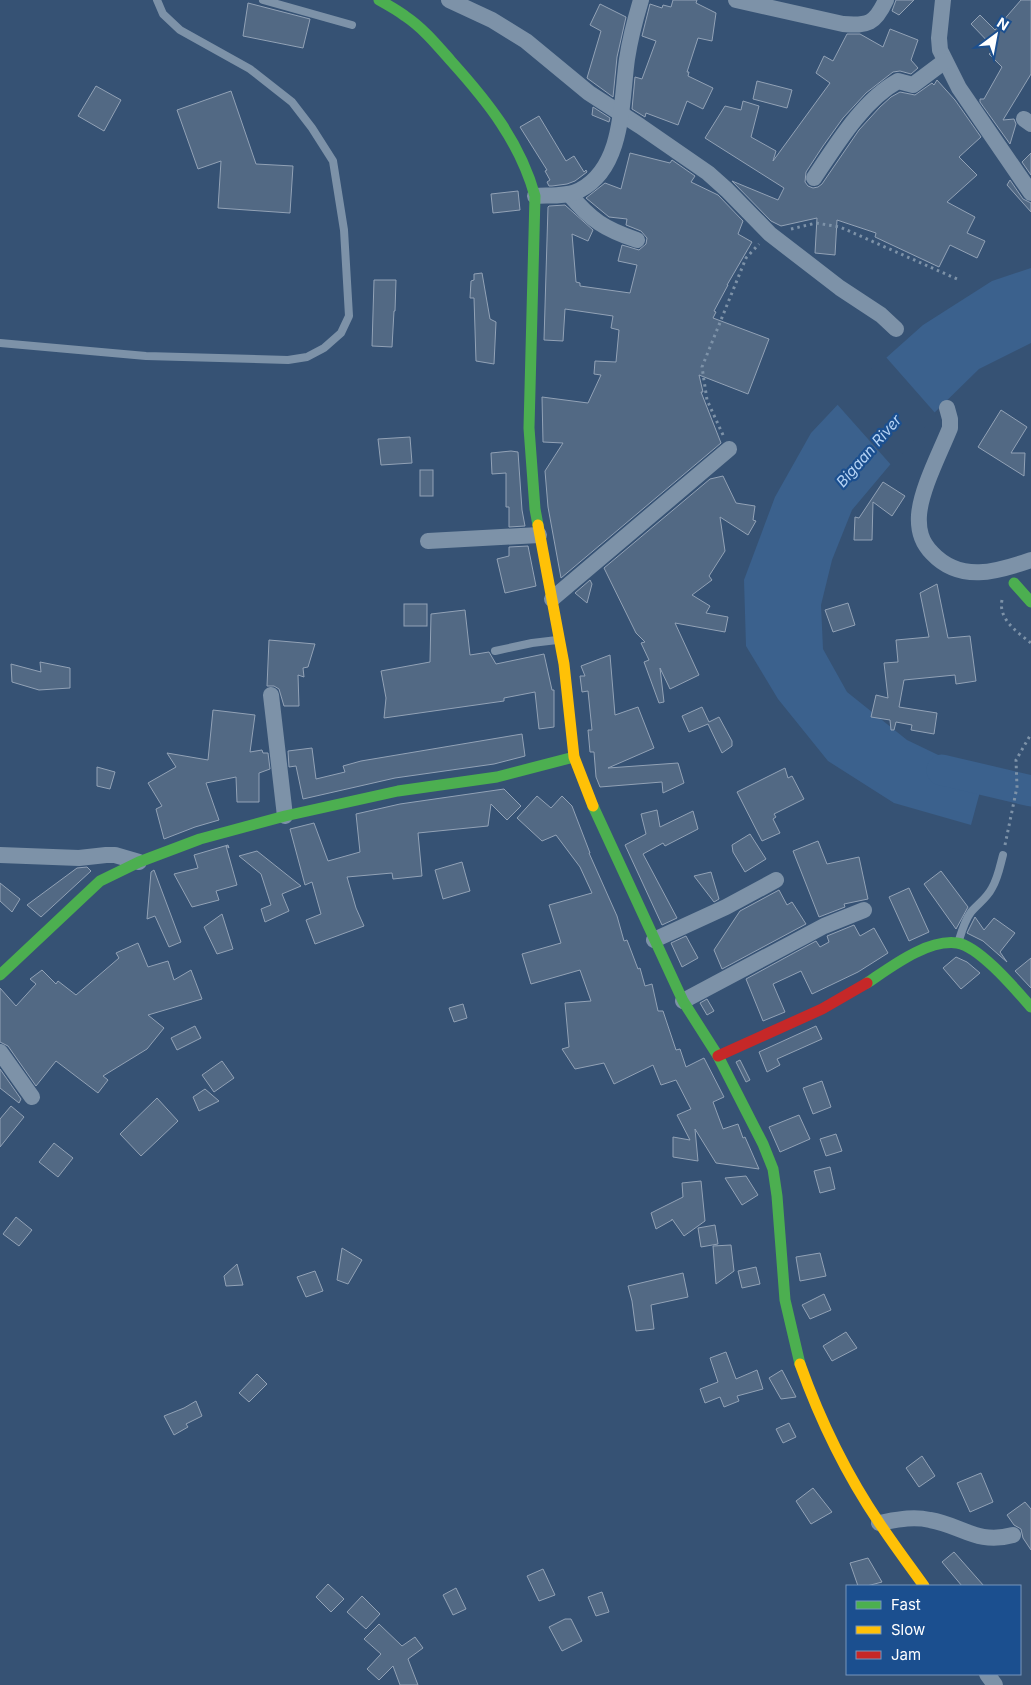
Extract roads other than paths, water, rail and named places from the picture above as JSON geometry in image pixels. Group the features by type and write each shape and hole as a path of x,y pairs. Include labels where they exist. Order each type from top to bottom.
{"street":[{"path":"379,0 406,16 427,34 483,97 511,138 529,174 534,196 529,428 535,509 564,664 574,757 600,823 683,1001 718,1056 763,1144 773,1169 777,1196 785,1300 799,1360 815,1406 839,1455 879,1524 923,1585"},
{"path":"449,0 492,20 526,41 589,93 708,173 770,234 840,288 882,315 896,329"},
{"path":"534,196 569,194 579,191 605,167 611,156 621,113 631,33 641,0"},
{"path":"736,0 843,24 860,25 873,21 886,0"},
{"path":"943,0 939,44 945,61 959,88 1031,193"},
{"path":"814,178 863,110 880,94 898,81 913,85 945,61"},
{"path":"569,194 586,214 603,226 637,240"},
{"path":"947,408 950,428 925,491 919,513 919,532 928,549 940,562 955,570 972,573 1003,570 1031,560"},
{"path":"552,599 729,449"},
{"path":"428,541 539,535"},
{"path":"1014,583 1031,602"},
{"path":"272,695 285,816"},
{"path":"0,975 100,881 139,862 200,839 285,816 398,791 497,777 574,757"},
{"path":"0,855 79,858 115,855 139,862"},
{"path":"654,940 726,907 776,880"},
{"path":"683,1001 824,926 864,910"},
{"path":"718,1056 835,1003 909,956 929,948 958,942 986,960 1002,974 1031,1007"},
{"path":"0,1052 32,1097"},
{"path":"879,1524 916,1518 931,1520 980,1536 1001,1538 1012,1534"}],"lane":[{"path":"0,343 146,356 288,360 307,357 324,348 341,333 349,316 344,230 333,161 312,128 292,102 250,69 180,30 163,14 157,0"},
{"path":"263,0 352,25"},
{"path":"495,651 532,642 560,640"},
{"path":"958,942 966,920 993,888 1003,855"}],"water":[{"path":"1031,268 1031,343 979,369 931,416 852,510 832,560 821,605 823,649 847,692 907,740 984,777 971,825 894,803 828,761 778,699 746,646 744,580 775,497 811,433 859,382 923,325 992,281"}],"waterway":[{"name":"Bigaan River","path":"942,770 1031,791"}]}
